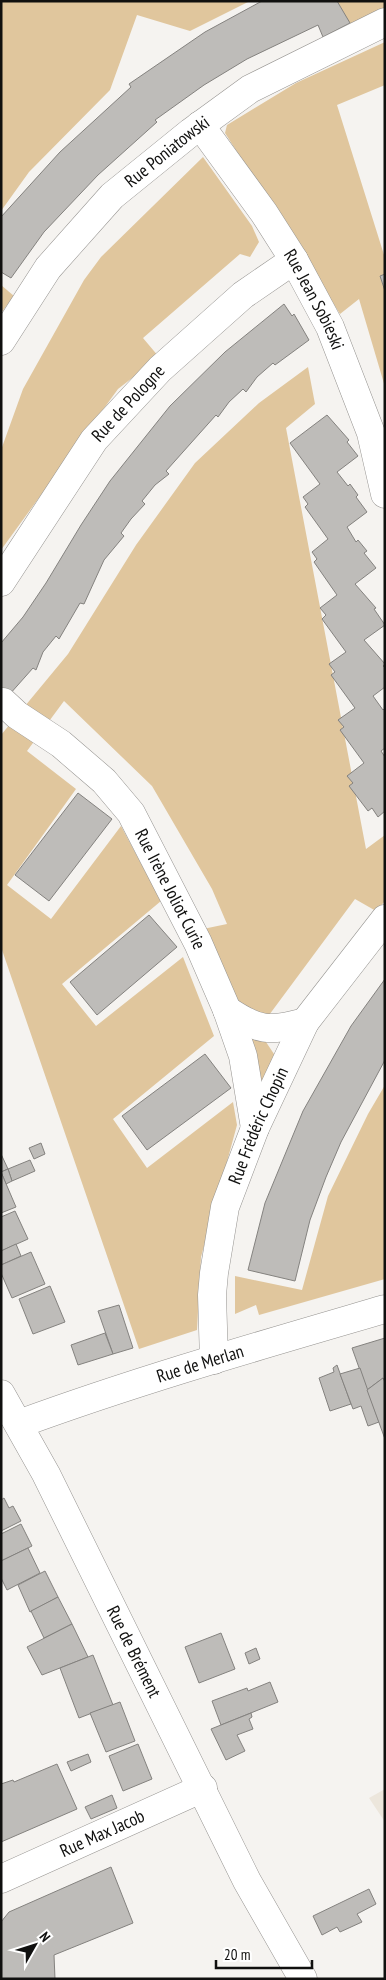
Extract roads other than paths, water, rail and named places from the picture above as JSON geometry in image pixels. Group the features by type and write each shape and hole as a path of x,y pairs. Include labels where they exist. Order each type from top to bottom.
{"street":[{"name":"Rue Poniatowski","path":"1,341 48,268 112,196 200,125 250,89 385,22"},
{"name":"Rue Jean Sobieski","path":"200,125 264,213 294,260 330,327 371,433 385,494"},
{"name":"Rue de Pologne","path":"1,582 94,440 160,369 243,295 294,260"},
{"name":"Rue Irène Joliot Curie","path":"3,702 17,715 61,744 104,781 131,813 198,943 227,1010 243,1056 255,1128"},
{"name":"Rue Frédéric Chopin","path":"214,1360 212,1295 225,1207 255,1128 305,1022 385,920"},
{"path":"227,1010 259,1028 281,1028 305,1022"},
{"name":"Rue de Merlan","path":"19,1424 214,1360 385,1309"},
{"name":"Rue de Brément","path":"1,1370 19,1424"},
{"name":"Rue de Brément","path":"1,1394 46,1474 203,1788 247,1881 304,1979"},
{"name":"Rue Max Jacob","path":"1,1879 203,1788"},
{"name":"Rue de Brément","path":"247,1881 282,1979"}]}
